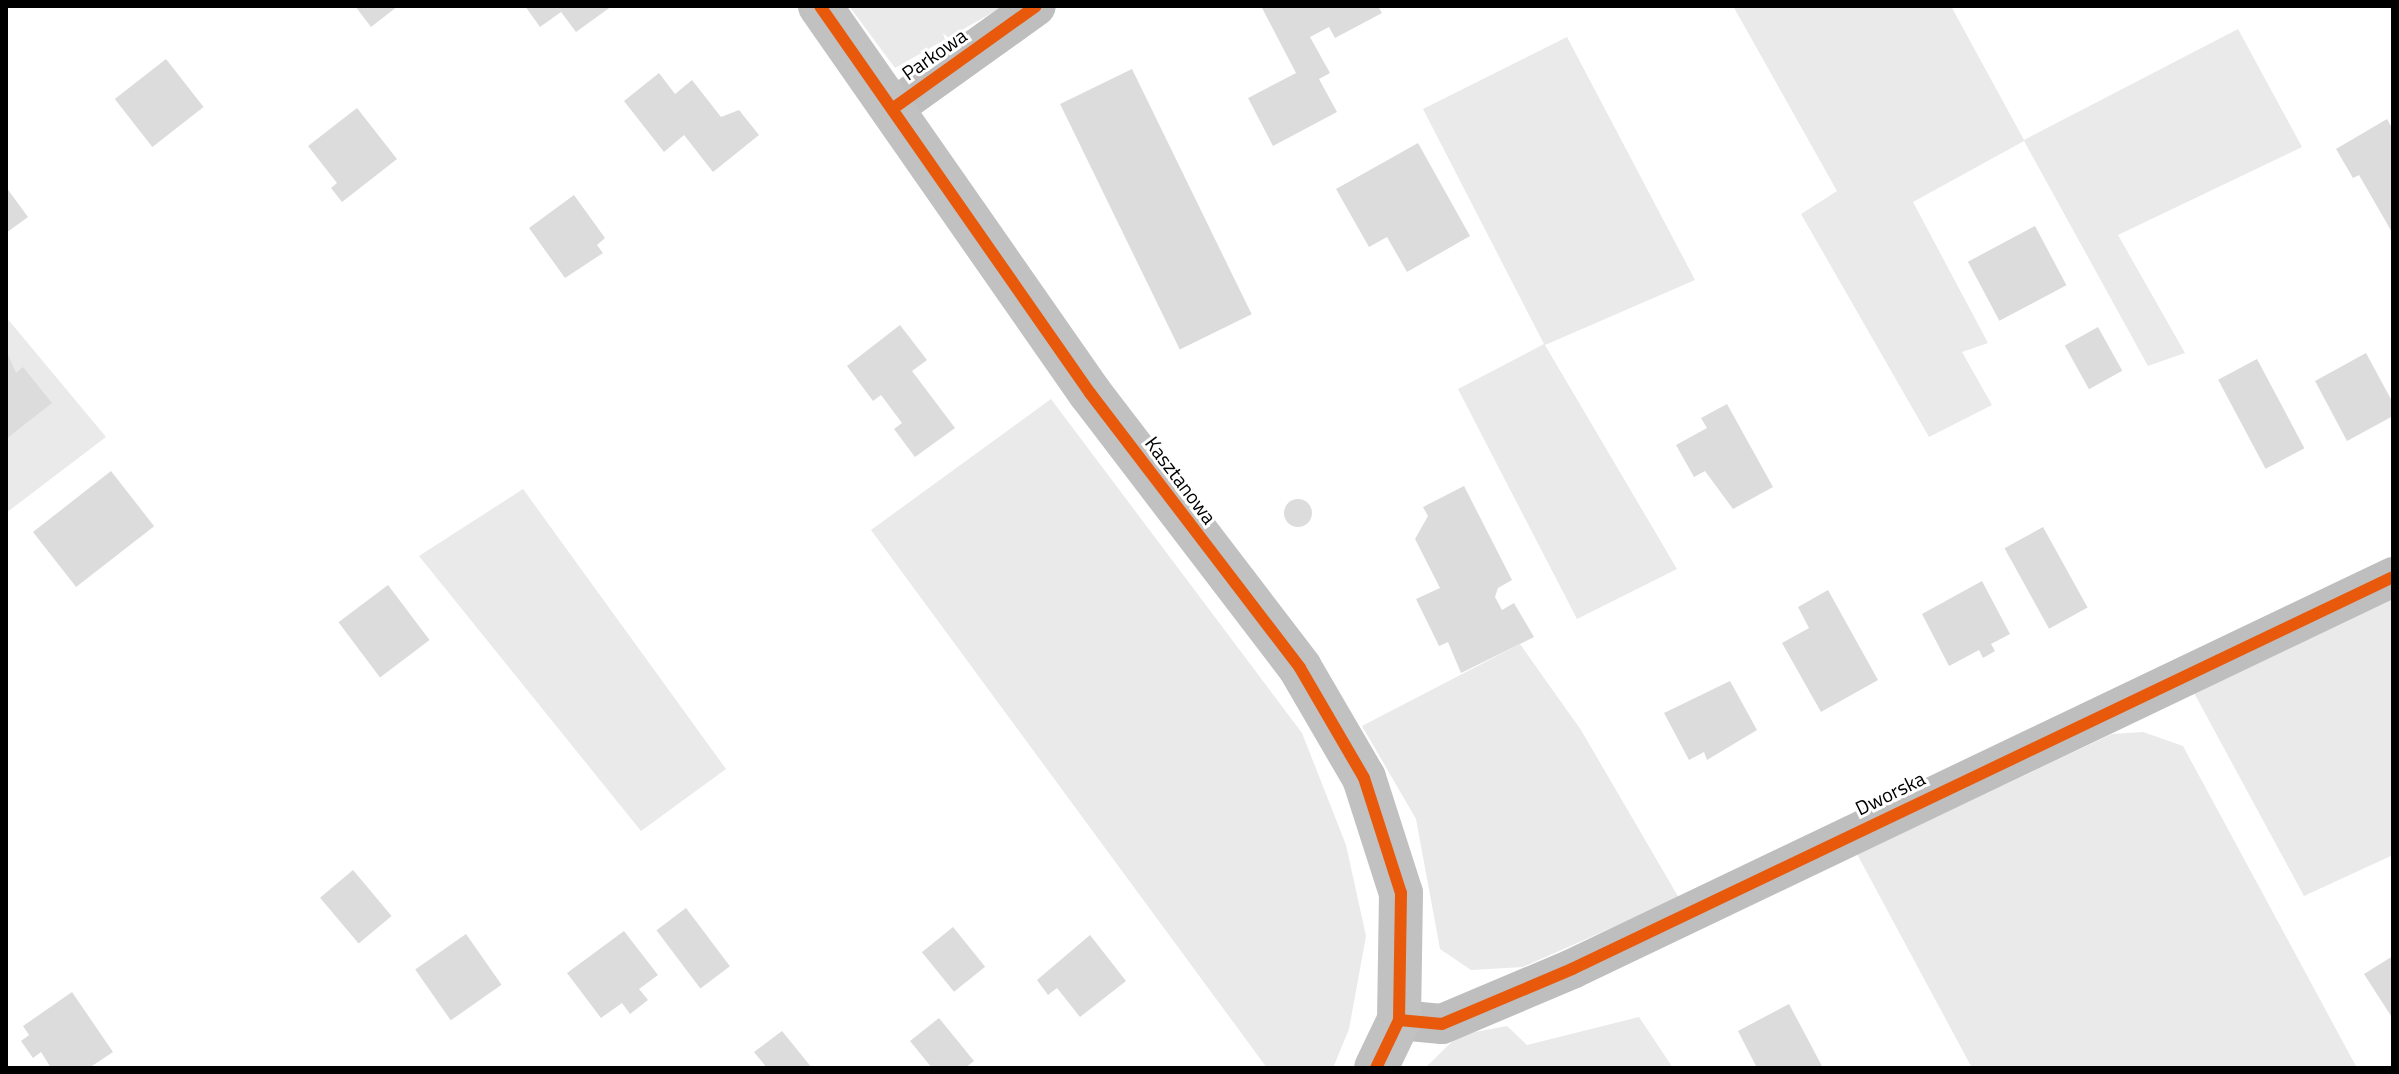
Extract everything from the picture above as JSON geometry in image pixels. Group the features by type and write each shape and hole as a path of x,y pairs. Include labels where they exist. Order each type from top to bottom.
{"street":[{"name":"Kasztanowa","path":"820,6 895,107 1090,393 1300,668 1364,778 1401,893 1399,1020"},
{"name":"Parkowa","path":"895,107 1036,6"},
{"name":"Dworska","path":"1399,1020 1442,1024 1572,969 2393,577"},
{"path":"1376,1068 1399,1020"}],"shaded area":[{"path":"849,6 1004,6 895,68"},
{"path":"1733,6 1951,6 2024,140 2238,29 2302,147 2118,235 2185,353 2148,366 2024,141 1913,202 1988,343 1962,352 1992,405 1929,437 1801,214 1837,191"},
{"path":"1567,37 1695,280 1545,345 1677,569 1577,619 1458,389 1544,344 1423,109"},
{"path":"6,317 106,437 6,513"},
{"path":"1051,399 1302,733 1346,845 1366,936 1349,1029 1333,1068 1267,1068 871,530"},
{"path":"523,489 726,769 641,831 419,556"},
{"path":"2393,598 2393,855 2304,896 2193,691"},
{"path":"1520,644 1581,730 1679,898 1523,967 1471,970 1440,949 1416,819 1362,726"},
{"path":"2143,732 2183,746 2357,1068 1972,1068 1857,854 2112,734"},
{"path":"1639,1017 1673,1068 1425,1068 1459,1035 1507,1026 1527,1045"}],"building":[{"path":"355,6 398,6 371,27"},
{"path":"525,6 612,6 576,32 561,12 540,27"},
{"path":"1261,6 1378,6 1382,13 1335,38 1329,27 1310,37 1330,73 1319,79 1337,112 1273,146 1248,98 1296,73"},
{"path":"166,59 204,107 152,147 115,99"},
{"path":"1132,69 1252,314 1180,349 1060,104"},
{"path":"659,73 675,94 692,80 721,117 739,110 759,135 713,172 684,135 664,152 624,101"},
{"path":"357,108 397,159 342,202 331,188 337,183 308,146"},
{"path":"2387,119 2393,130 2393,234 2359,175 2353,178 2336,149"},
{"path":"1418,143 1470,236 1407,272 1387,237 1369,247 1336,189"},
{"path":"6,187 28,217 6,233"},
{"path":"574,195 605,238 597,245 603,253 565,278 529,228"},
{"path":"2035,226 2066,285 1999,321 1968,262"},
{"path":"900,325 927,360 912,371 955,428 915,457 894,429 902,423 881,395 873,401 847,366"},
{"path":"2098,327 2122,371 2089,389 2065,345"},
{"path":"6,350 16,373 23,367 52,403 6,439"},
{"path":"2366,353 2393,403 2393,416 2347,441 2315,381"},
{"path":"2257,359 2304,448 2266,469 2218,380"},
{"path":"1727,404 1773,487 1733,509 1705,471 1694,477 1676,445 1707,428 1701,418"},
{"path":"111,471 154,526 76,587 33,532"},
{"path":"1464,486 1512,580 1498,588 1495,597 1502,610 1514,603 1534,637 1461,673 1448,642 1439,646 1416,599 1440,588 1415,539 1428,516 1423,507"},
{"path":"1298,499 1308,503 1312,513 1308,523 1298,527 1288,523 1284,513 1288,503"},
{"path":"2043,527 2088,607 2049,629 2005,548"},
{"path":"1982,581 2010,634 1991,644 1995,651 1983,658 1979,650 1949,666 1922,614"},
{"path":"388,585 430,640 380,677 338,622"},
{"path":"1828,590 1878,680 1821,712 1782,643 1809,628 1798,607"},
{"path":"1730,681 1757,730 1707,760 1704,752 1689,760 1664,713"},
{"path":"353,870 392,916 359,944 320,898"},
{"path":"686,908 730,966 700,989 656,930"},
{"path":"953,927 985,967 954,992 922,952"},
{"path":"624,931 658,975 639,989 648,1000 630,1014 622,1003 601,1018 567,973"},
{"path":"466,934 502,985 451,1020 415,970"},
{"path":"1090,935 1126,981 1080,1017 1057,988 1048,995 1037,980"},
{"path":"2393,956 2393,1019 2364,974"},
{"path":"72,992 113,1052 89,1068 51,1068 41,1052 33,1058 21,1041 29,1035 23,1026"},
{"path":"1789,1004 1823,1068 1757,1068 1738,1031"},
{"path":"939,1018 974,1061 965,1068 932,1068 910,1041"},
{"path":"782,1031 812,1068 767,1068 754,1052"}],"cycle path":[{"path":"820,6 1090,393 1300,668 1364,778 1401,893 1399,1020 1376,1068"},
{"path":"895,107 1036,6"},
{"path":"1399,1020 1442,1024 1572,969 2393,577"}]}
